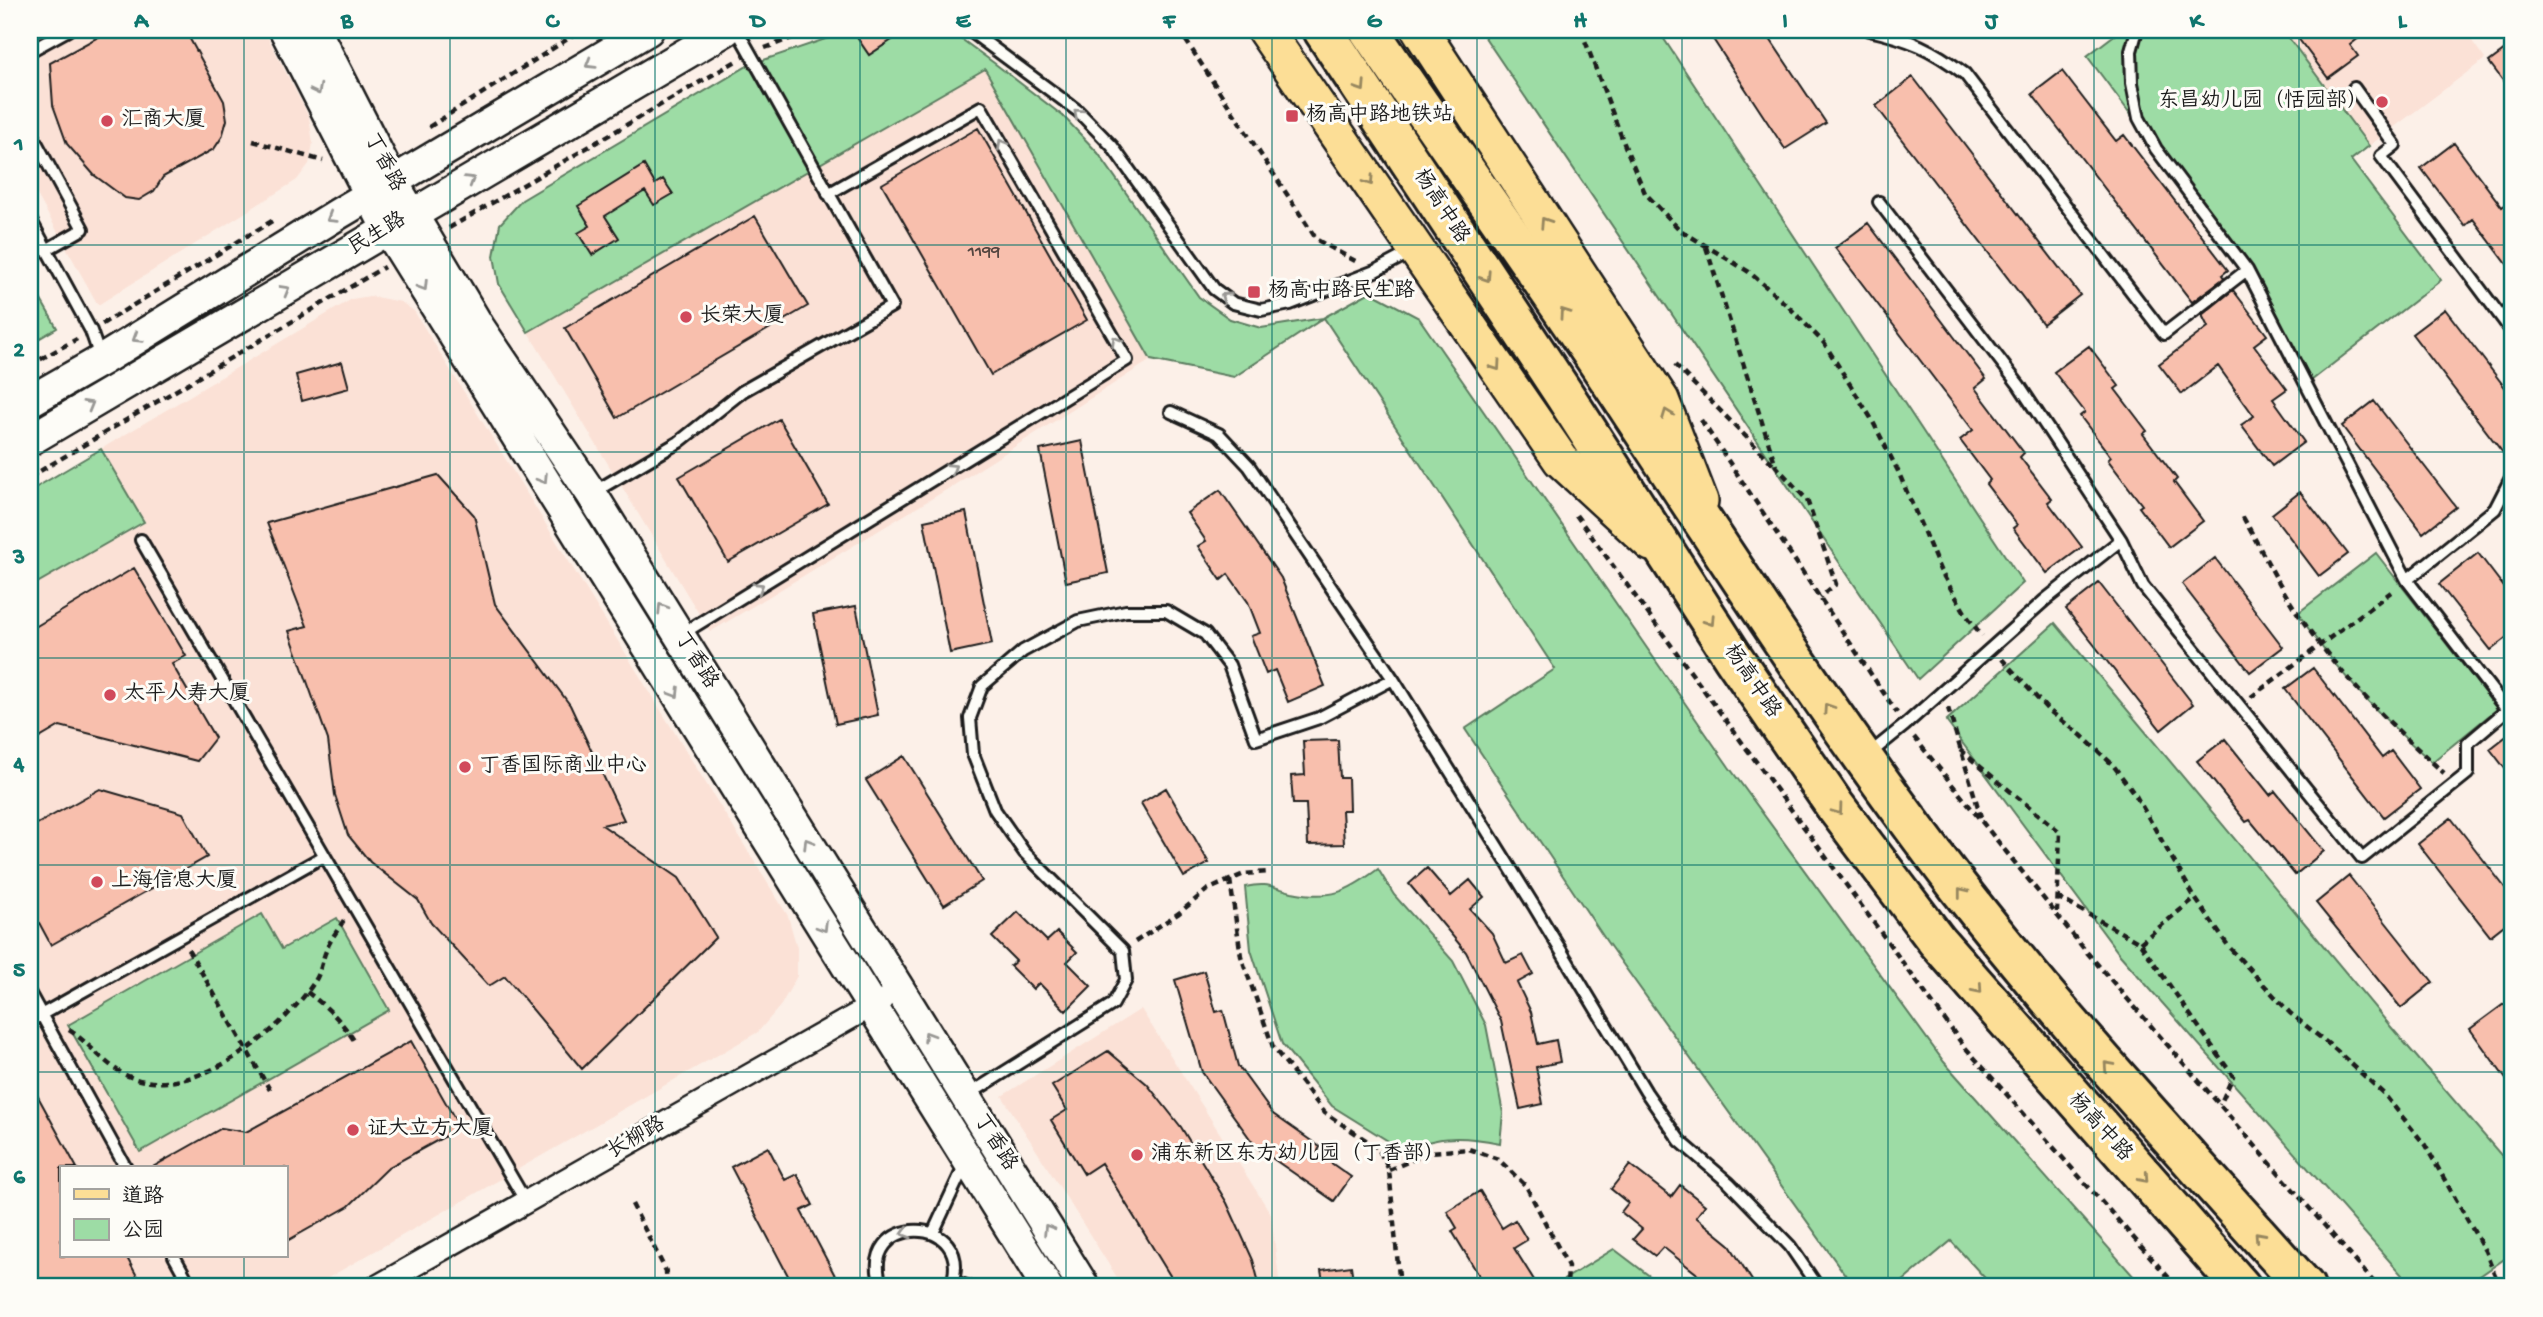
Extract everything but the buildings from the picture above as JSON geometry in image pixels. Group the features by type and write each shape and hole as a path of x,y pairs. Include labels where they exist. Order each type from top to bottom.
{"highway":[{"name":"杨高中路","path":"1323,30 1565,396 1733,657 1835,806 1937,941 2241,1287"},
{"name":"杨高中路","path":"1369,30 1603,369 1718,547 1863,759 1959,887 2042,991 2305,1287"}],"main road":[{"name":"杨高中路","path":"1265,30 1561,460 1673,564"},
{"name":"杨高中路","path":"1420,30 1661,400 1718,547"}],"street":[{"name":"丁香路","path":"285,30 636,630 1047,1287"},
{"name":"丁香路","path":"315,30 374,182"},
{"name":"民生路","path":"30,401 102,360 374,182 649,30"},
{"name":"民生路","path":"30,440 726,30"},
{"name":"丁香路","path":"399,221 479,327 591,493 1084,1287"},
{"name":"长柳路","path":"376,1287 899,990"}],"lane":[{"path":"30,51 68,30"},
{"path":"591,493 679,442 743,391 892,306 737,30"},
{"path":"969,30 1078,111 1112,146 1214,289 1233,303 1261,310 1280,306 1374,271 1416,250"},
{"path":"1869,30 1902,37 1937,53 1965,74 2165,334 2248,270"},
{"path":"1879,202 2019,385 2121,540 2143,586 2362,858 2468,773 2469,743 2507,710 2407,580 2248,270 2156,149 2139,118 2132,83 2131,51 2137,30"},
{"path":"2354,88 2395,145 2381,156 2513,333"},
{"path":"680,636 1127,360 981,107 828,194"},
{"path":"30,131 83,229 47,250"},
{"path":"30,219 91,331 102,360"},
{"path":"1171,412 1219,434 1249,466 1393,679 1646,1092 1680,1142 1729,1183 1790,1246 1818,1287"},
{"path":"2407,580 2495,509 2513,474"},
{"path":"141,540 526,1202"},
{"path":"1863,759 1991,647 2121,540"},
{"path":"965,1097 1113,1004 1126,980 1123,951 1024,852 995,810 972,754 970,718 982,686 1023,650 1078,621 1126,611 1166,611 1205,634 1229,665 1256,739 1319,718 1393,679"},
{"path":"30,1021 324,856"},
{"path":"30,994 125,1166"},
{"path":"933,1233 968,1159"},
{"path":"882,1287 878,1265 887,1242 897,1234 909,1230 933,1233 943,1240 951,1249 956,1262 952,1284 968,1287"},
{"path":"175,1258 191,1287"}],"path":[{"path":"425,129 582,30"},
{"path":"1179,30 1317,240 1418,295"},
{"path":"1581,30 1645,193 1680,230 1749,272 1824,343 1871,418 1893,461 1940,570 1967,616 2047,709 2081,735 2113,765 2136,796 2195,898 2229,947 2290,1013 2384,1094 2425,1145 2485,1251 2500,1287"},
{"path":"253,141 374,182"},
{"path":"30,365 279,217"},
{"path":"1705,246 1776,466"},
{"path":"1671,362 1807,500 1836,584 1820,597"},
{"path":"1696,414 1905,725 2057,914 2378,1287"},
{"path":"1570,507 1963,1045 2177,1287"},
{"path":"2243,517 2305,624 2353,684 2402,736 2455,783"},
{"path":"2240,706 2407,580"},
{"path":"1943,690 1982,820"},
{"path":"1961,750 2060,832 2057,914"},
{"path":"1123,951 1179,913 1207,890 1244,874 1270,872"},
{"path":"1230,880 1241,956 1273,1047 1325,1113 1378,1148 1389,1170 1400,1287"},
{"path":"2057,897 2140,943 2233,1076 2220,1105"},
{"path":"2140,943 2195,898"},
{"path":"41,1014 85,1040 105,1060 127,1076 155,1083 192,1077 216,1068 273,1031 317,978 326,949 355,908"},
{"path":"180,936 270,1090"},
{"path":"307,992 337,1016 355,1042"},
{"path":"1389,1170 1432,1152 1469,1149 1498,1159 1525,1186 1568,1266 1567,1287"},
{"path":"632,1204 666,1271 667,1287"}],"shaded area":[{"path":"30,30 264,30 309,117 313,143 309,164 297,180 98,305 30,182"},
{"name":"东昌幼儿园（恬园部）","path":"2283,30 2464,30 2485,59 2369,146"},
{"path":"984,68 1151,360 951,487 710,632 528,332"},
{"path":"370,296 401,302 414,311 788,916 797,948 797,976 781,1005 758,1032 312,1287 30,1287 30,587 144,523 101,449 352,299"},
{"name":"浦东新区东方幼儿园（丁香部）","path":"1141,1009 1271,1214 1280,1287 1123,1287 1002,1096"}],"green space":[{"path":"852,30 949,30 994,63 1063,116 1098,153 1199,297 1230,319 1261,328 1323,318 1370,292 1419,318 1729,767 1944,1062 2143,1287 1993,1287 1951,1241 1896,1287 1854,1287 1607,942 1465,729 1555,669 1324,318 1234,377 1151,360 985,69 528,332 499,284 494,256 500,224 522,200 749,65"},
{"path":"1480,30 1658,30 2023,583 1918,679"},
{"path":"2121,30 2283,30 2369,146 2351,160 2441,280 2307,384 2247,270 2087,56"},
{"path":"30,291 37,293 57,328 30,344"},
{"path":"101,449 144,522 30,587 30,491"},
{"path":"2376,553 2497,709 2432,762 2360,692 2327,654 2298,613"},
{"path":"2055,623 2391,1027 2513,1169 2513,1253 2464,1287 2418,1287 2408,1282 2120,955 1946,721"},
{"path":"1378,869 1394,895 1453,961 1486,1025 1503,1113 1500,1143 1446,1138 1394,1152 1388,1141 1332,1106 1282,1044 1251,950 1245,887 1264,885 1306,894 1328,894 1357,883"},
{"path":"262,914 282,949 337,918 389,1010 140,1152 68,1025"},
{"path":"1614,1249 1664,1287 1552,1287"}],"place":[{"name":"东昌幼儿园（恬园部）","path":"2382,102"},
{"name":"杨高中路地铁站","path":"1292,116"},
{"name":"汇商大厦","path":"107,121"},
{"name":"杨高中路民生路","path":"1254,292"},
{"name":"长荣大厦","path":"686,317"},
{"name":"太平人寿大厦","path":"110,695"},
{"name":"丁香国际商业中心","path":"465,767"},
{"name":"上海信息大厦","path":"97,882"},
{"name":"证大立方大厦","path":"353,1130"},
{"name":"浦东新区东方幼儿园（丁香部）","path":"1137,1155"}]}
